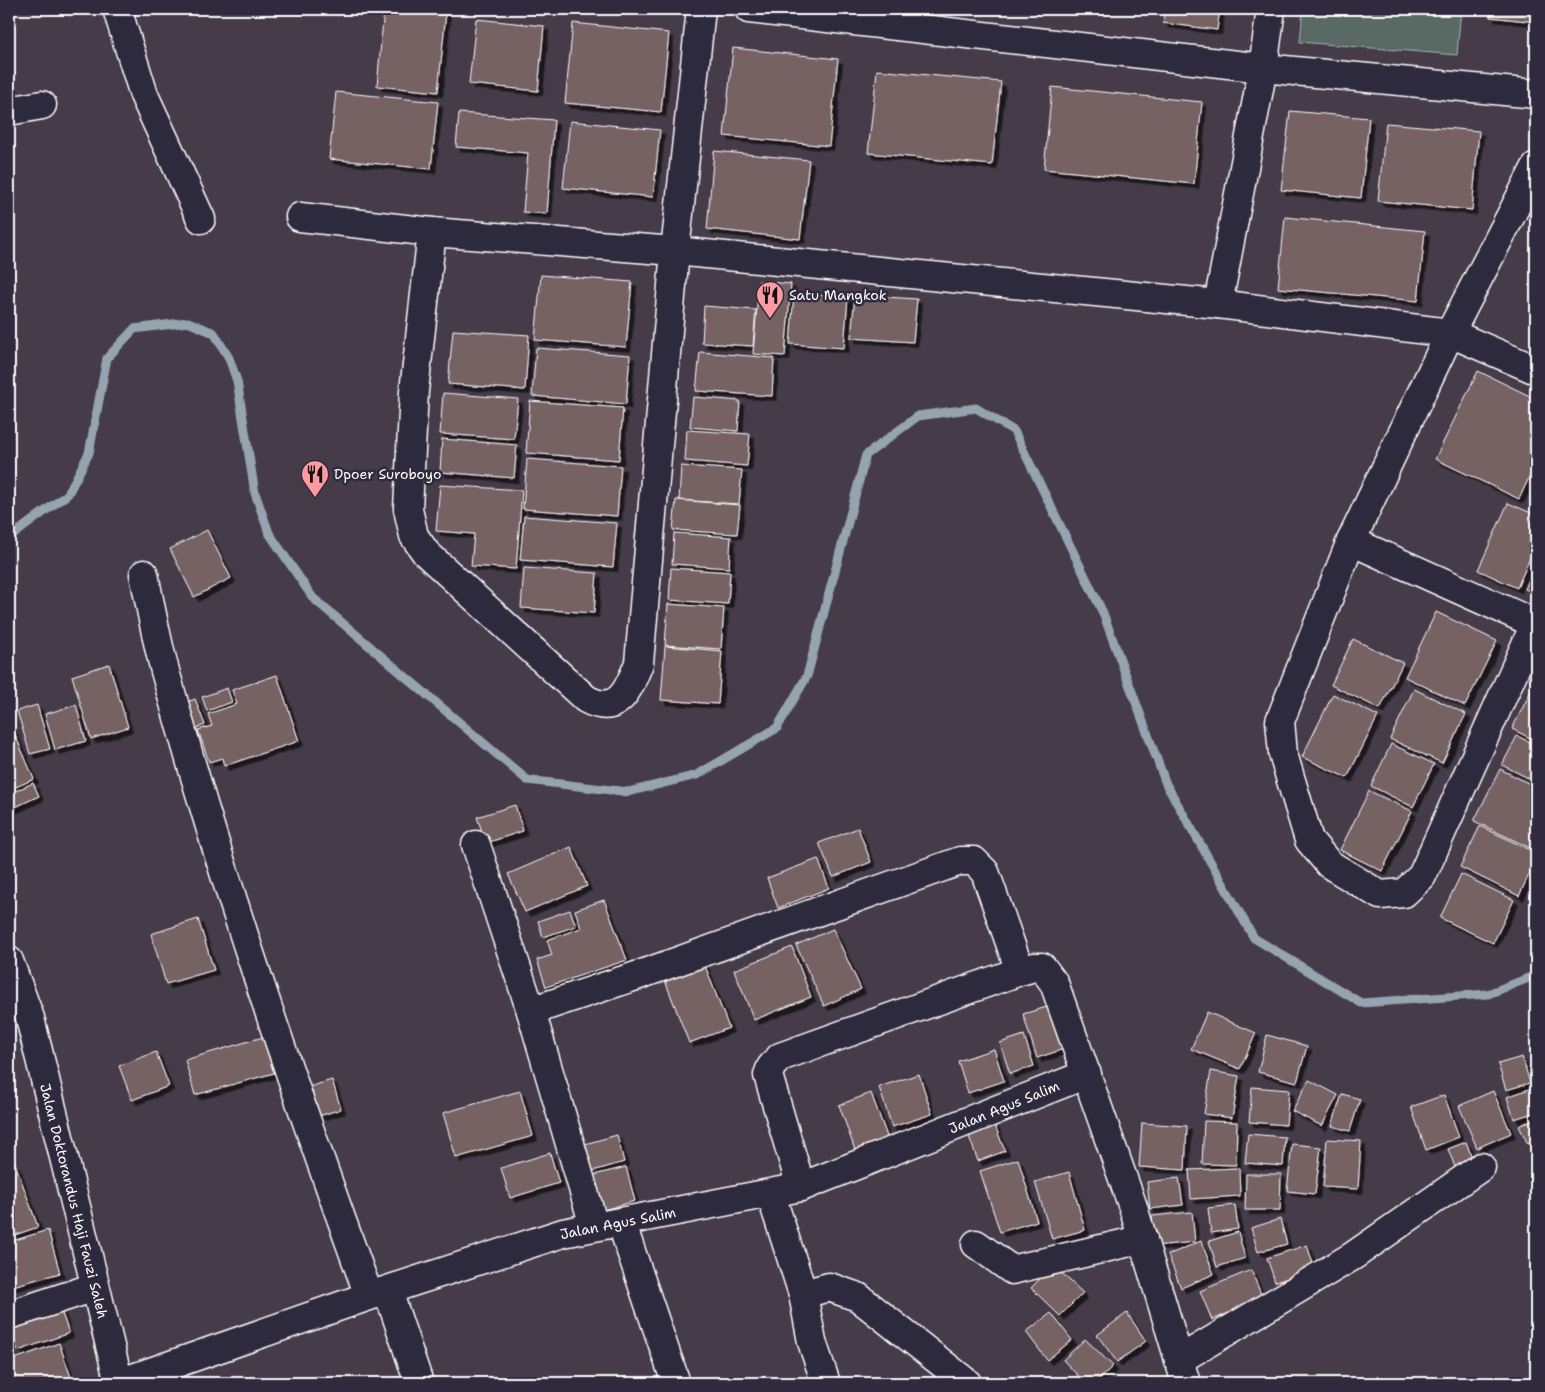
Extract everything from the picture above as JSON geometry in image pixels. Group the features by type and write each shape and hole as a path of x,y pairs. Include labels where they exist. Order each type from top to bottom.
{"street":[{"path":"117,9 144,94 201,219"},
{"path":"432,232 414,391 408,509 414,536 426,553 586,699 597,705 610,704 628,691 639,663 674,251 701,9"},
{"path":"749,9 1263,68 1536,94"},
{"path":"1218,304 1263,68 1272,9"},
{"path":"9,111 42,105"},
{"path":"1351,541 1536,624 1422,876 1404,893 1380,895 1328,864 1309,840 1282,746 1280,722 1351,541 1450,333 1536,167"},
{"path":"300,217 432,232 674,251 1218,304 1450,333 1536,370"},
{"path":"144,574 166,677 232,896 297,1096 379,1293 419,1383"},
{"path":"476,845 531,1011 594,1226"},
{"path":"531,1011 639,975 960,861 974,861 985,872 1020,971"},
{"name":"Jalan Doktorandus Haji Fauzi Saleh","path":"9,961 19,1019 95,1287 119,1383"},
{"path":"801,1188 768,1075 771,1067 780,1058 1034,966 1042,968 1054,983 1143,1239 1182,1372 1481,1167"},
{"name":"Jalan Agus Salim","path":"119,1383 379,1293 563,1233 801,1188 1087,1074"},
{"path":"771,1195 803,1294 812,1342 826,1383"},
{"path":"621,1222 676,1383"},
{"path":"976,1244 1012,1270 1143,1239"},
{"path":"9,1315 95,1287"},
{"path":"803,1294 828,1288 858,1297 967,1383"}],"green space":[{"path":"1303,9 1461,9 1457,55 1300,42"}],"building":[{"path":"384,9 446,12 438,92 377,86"},
{"path":"1165,9 1220,9 1217,30 1163,23"},
{"path":"1491,9 1536,9 1536,22 1490,17"},
{"path":"476,19 544,26 538,91 469,84"},
{"path":"573,23 669,33 661,112 565,103"},
{"path":"733,48 838,59 829,146 724,136"},
{"path":"877,70 1001,82 992,165 868,153"},
{"path":"1052,87 1202,102 1194,184 1044,169"},
{"path":"336,92 438,102 431,169 329,159"},
{"path":"1290,111 1369,118 1361,198 1281,190"},
{"path":"459,113 554,120 547,214 523,212 528,153 456,147"},
{"path":"570,121 660,130 653,197 563,188"},
{"path":"1386,123 1479,131 1472,210 1378,201"},
{"path":"714,151 809,160 800,239 707,229"},
{"path":"1285,217 1425,231 1418,301 1278,288"},
{"path":"541,275 632,282 626,347 535,340"},
{"path":"759,281 791,284 785,356 753,354"},
{"path":"794,294 848,297 844,348 790,344"},
{"path":"855,295 917,299 913,342 851,338"},
{"path":"704,306 756,310 753,346 702,343"},
{"path":"453,330 529,335 525,390 448,384"},
{"path":"536,348 630,355 626,404 532,396"},
{"path":"700,352 774,358 772,396 696,391"},
{"path":"1478,371 1536,399 1536,463 1519,499 1435,459"},
{"path":"443,393 518,399 514,439 440,434"},
{"path":"693,397 740,401 738,431 690,427"},
{"path":"530,401 623,408 619,460 526,453"},
{"path":"687,430 750,434 747,466 685,461"},
{"path":"442,439 517,445 514,478 440,472"},
{"path":"527,459 621,466 617,516 523,509"},
{"path":"681,466 742,470 739,504 679,500"},
{"path":"440,485 522,490 516,569 471,566 474,534 436,531"},
{"path":"1536,486 1536,503 1530,499"},
{"path":"676,500 740,505 737,534 673,530"},
{"path":"1508,503 1536,515 1536,544 1517,588 1478,570"},
{"path":"524,516 617,523 613,567 520,560"},
{"path":"207,530 231,578 194,597 170,549"},
{"path":"674,533 731,537 729,568 672,564"},
{"path":"1536,564 1536,594 1525,589"},
{"path":"524,568 597,573 594,613 521,608"},
{"path":"671,568 730,572 728,604 669,600"},
{"path":"668,604 724,608 721,649 665,645"},
{"path":"1436,612 1497,641 1465,706 1405,677"},
{"path":"1353,639 1403,663 1380,709 1331,685"},
{"path":"665,646 722,651 718,704 661,700"},
{"path":"109,664 128,727 91,739 72,676"},
{"path":"277,675 299,741 224,766 222,758 209,762 198,730 212,726 208,714 237,704 232,690"},
{"path":"1536,681 1536,741 1512,729"},
{"path":"227,688 232,702 207,711 202,697"},
{"path":"1414,689 1466,714 1442,763 1390,739"},
{"path":"1333,694 1378,716 1347,778 1302,757"},
{"path":"195,699 205,725 188,731 179,705"},
{"path":"37,705 50,749 30,754 17,711"},
{"path":"76,705 86,741 55,750 45,714"},
{"path":"9,724 34,779 9,790"},
{"path":"1517,736 1536,745 1536,782 1502,765"},
{"path":"1391,744 1434,764 1413,807 1371,786"},
{"path":"1500,769 1536,787 1536,840 1532,849 1474,821"},
{"path":"33,783 39,796 9,810 9,794"},
{"path":"1369,791 1412,811 1382,871 1340,850"},
{"path":"515,805 523,831 486,843 477,817"},
{"path":"1480,826 1536,853 1536,860 1519,896 1460,867"},
{"path":"858,828 871,862 833,877 819,843"},
{"path":"571,847 587,886 525,912 508,874"},
{"path":"818,859 829,888 778,908 767,878"},
{"path":"1461,874 1514,900 1493,943 1440,918"},
{"path":"604,900 627,960 546,987 537,960 552,955 547,940 581,928 575,910"},
{"path":"570,910 576,926 543,937 538,921"},
{"path":"198,919 214,970 166,984 151,934"},
{"path":"833,929 861,989 824,1006 796,945"},
{"path":"792,947 811,997 754,1020 734,970"},
{"path":"704,963 729,1028 689,1043 664,978"},
{"path":"1050,1006 1064,1049 1037,1058 1023,1014"},
{"path":"1207,1012 1256,1033 1240,1069 1191,1049"},
{"path":"1024,1035 1034,1066 1010,1074 1000,1043"},
{"path":"1267,1035 1307,1046 1297,1082 1258,1072"},
{"path":"263,1037 274,1073 195,1095 185,1060"},
{"path":"994,1049 1004,1081 968,1093 958,1061"},
{"path":"156,1052 169,1086 132,1100 119,1066"},
{"path":"1522,1057 1530,1083 1506,1090 1498,1064"},
{"path":"1211,1071 1239,1076 1232,1118 1204,1114"},
{"path":"919,1074 932,1114 892,1127 879,1087"},
{"path":"332,1080 341,1109 319,1116 309,1087"},
{"path":"1309,1080 1338,1095 1322,1126 1292,1111"},
{"path":"1252,1087 1289,1090 1286,1125 1249,1122"},
{"path":"1532,1088 1536,1098 1536,1112 1514,1119 1507,1097"},
{"path":"520,1091 533,1136 456,1158 443,1113"},
{"path":"1493,1091 1511,1133 1477,1148 1459,1106"},
{"path":"871,1093 888,1139 855,1150 839,1105"},
{"path":"1342,1094 1360,1099 1350,1131 1332,1126"},
{"path":"1444,1095 1459,1137 1426,1150 1411,1107"},
{"path":"1536,1118 1536,1140 1528,1144 1519,1126"},
{"path":"1204,1121 1237,1122 1236,1165 1202,1164"},
{"path":"994,1123 1005,1151 978,1161 968,1134"},
{"path":"1142,1123 1187,1126 1185,1170 1139,1167"},
{"path":"1248,1134 1285,1137 1283,1166 1245,1163"},
{"path":"617,1135 624,1162 593,1171 585,1144"},
{"path":"1327,1139 1361,1141 1358,1189 1323,1187"},
{"path":"1466,1142 1473,1160 1455,1167 1448,1149"},
{"path":"1292,1144 1321,1147 1315,1194 1287,1191"},
{"path":"550,1153 559,1183 510,1198 501,1168"},
{"path":"1018,1159 1037,1221 1000,1232 980,1171"},
{"path":"15,1163 38,1227 9,1237 9,1165"},
{"path":"626,1167 635,1201 603,1210 594,1175"},
{"path":"1239,1168 1240,1196 1191,1199 1189,1170"},
{"path":"1069,1172 1085,1230 1052,1239 1035,1182"},
{"path":"1246,1174 1281,1174 1280,1210 1245,1210"},
{"path":"1179,1178 1183,1205 1150,1209 1147,1182"},
{"path":"1235,1205 1238,1229 1211,1233 1208,1208"},
{"path":"1192,1212 1195,1242 1155,1246 1152,1216"},
{"path":"1280,1219 1287,1244 1258,1252 1251,1228"},
{"path":"48,1230 60,1273 9,1287 9,1242"},
{"path":"1238,1232 1245,1258 1217,1267 1209,1241"},
{"path":"1201,1241 1214,1274 1181,1288 1168,1255"},
{"path":"1307,1245 1315,1270 1275,1282 1267,1258"},
{"path":"1053,1265 1083,1293 1060,1316 1031,1288"},
{"path":"1251,1270 1263,1299 1212,1320 1200,1291"},
{"path":"58,1302 69,1333 18,1351 9,1326"},
{"path":"1051,1313 1072,1340 1047,1360 1026,1332"},
{"path":"1127,1313 1146,1341 1117,1362 1097,1335"},
{"path":"1085,1339 1113,1366 1095,1383 1085,1383 1063,1360"},
{"path":"59,1343 73,1383 9,1383 9,1361"}],"waterway":[{"path":"9,538 68,494 89,453 107,358 134,329 188,322 214,333 229,358 237,381 255,493 269,533 313,598 527,780 628,792 697,775 777,728 807,676 866,455 918,416 976,408 1014,431 1103,613 1166,784 1254,938 1361,1003 1488,994 1536,975"}],"place":[{"name":"Satu Mangkok","path":"770,319"},
{"name":"Dpoer Suroboyo","path":"315,498"}]}
